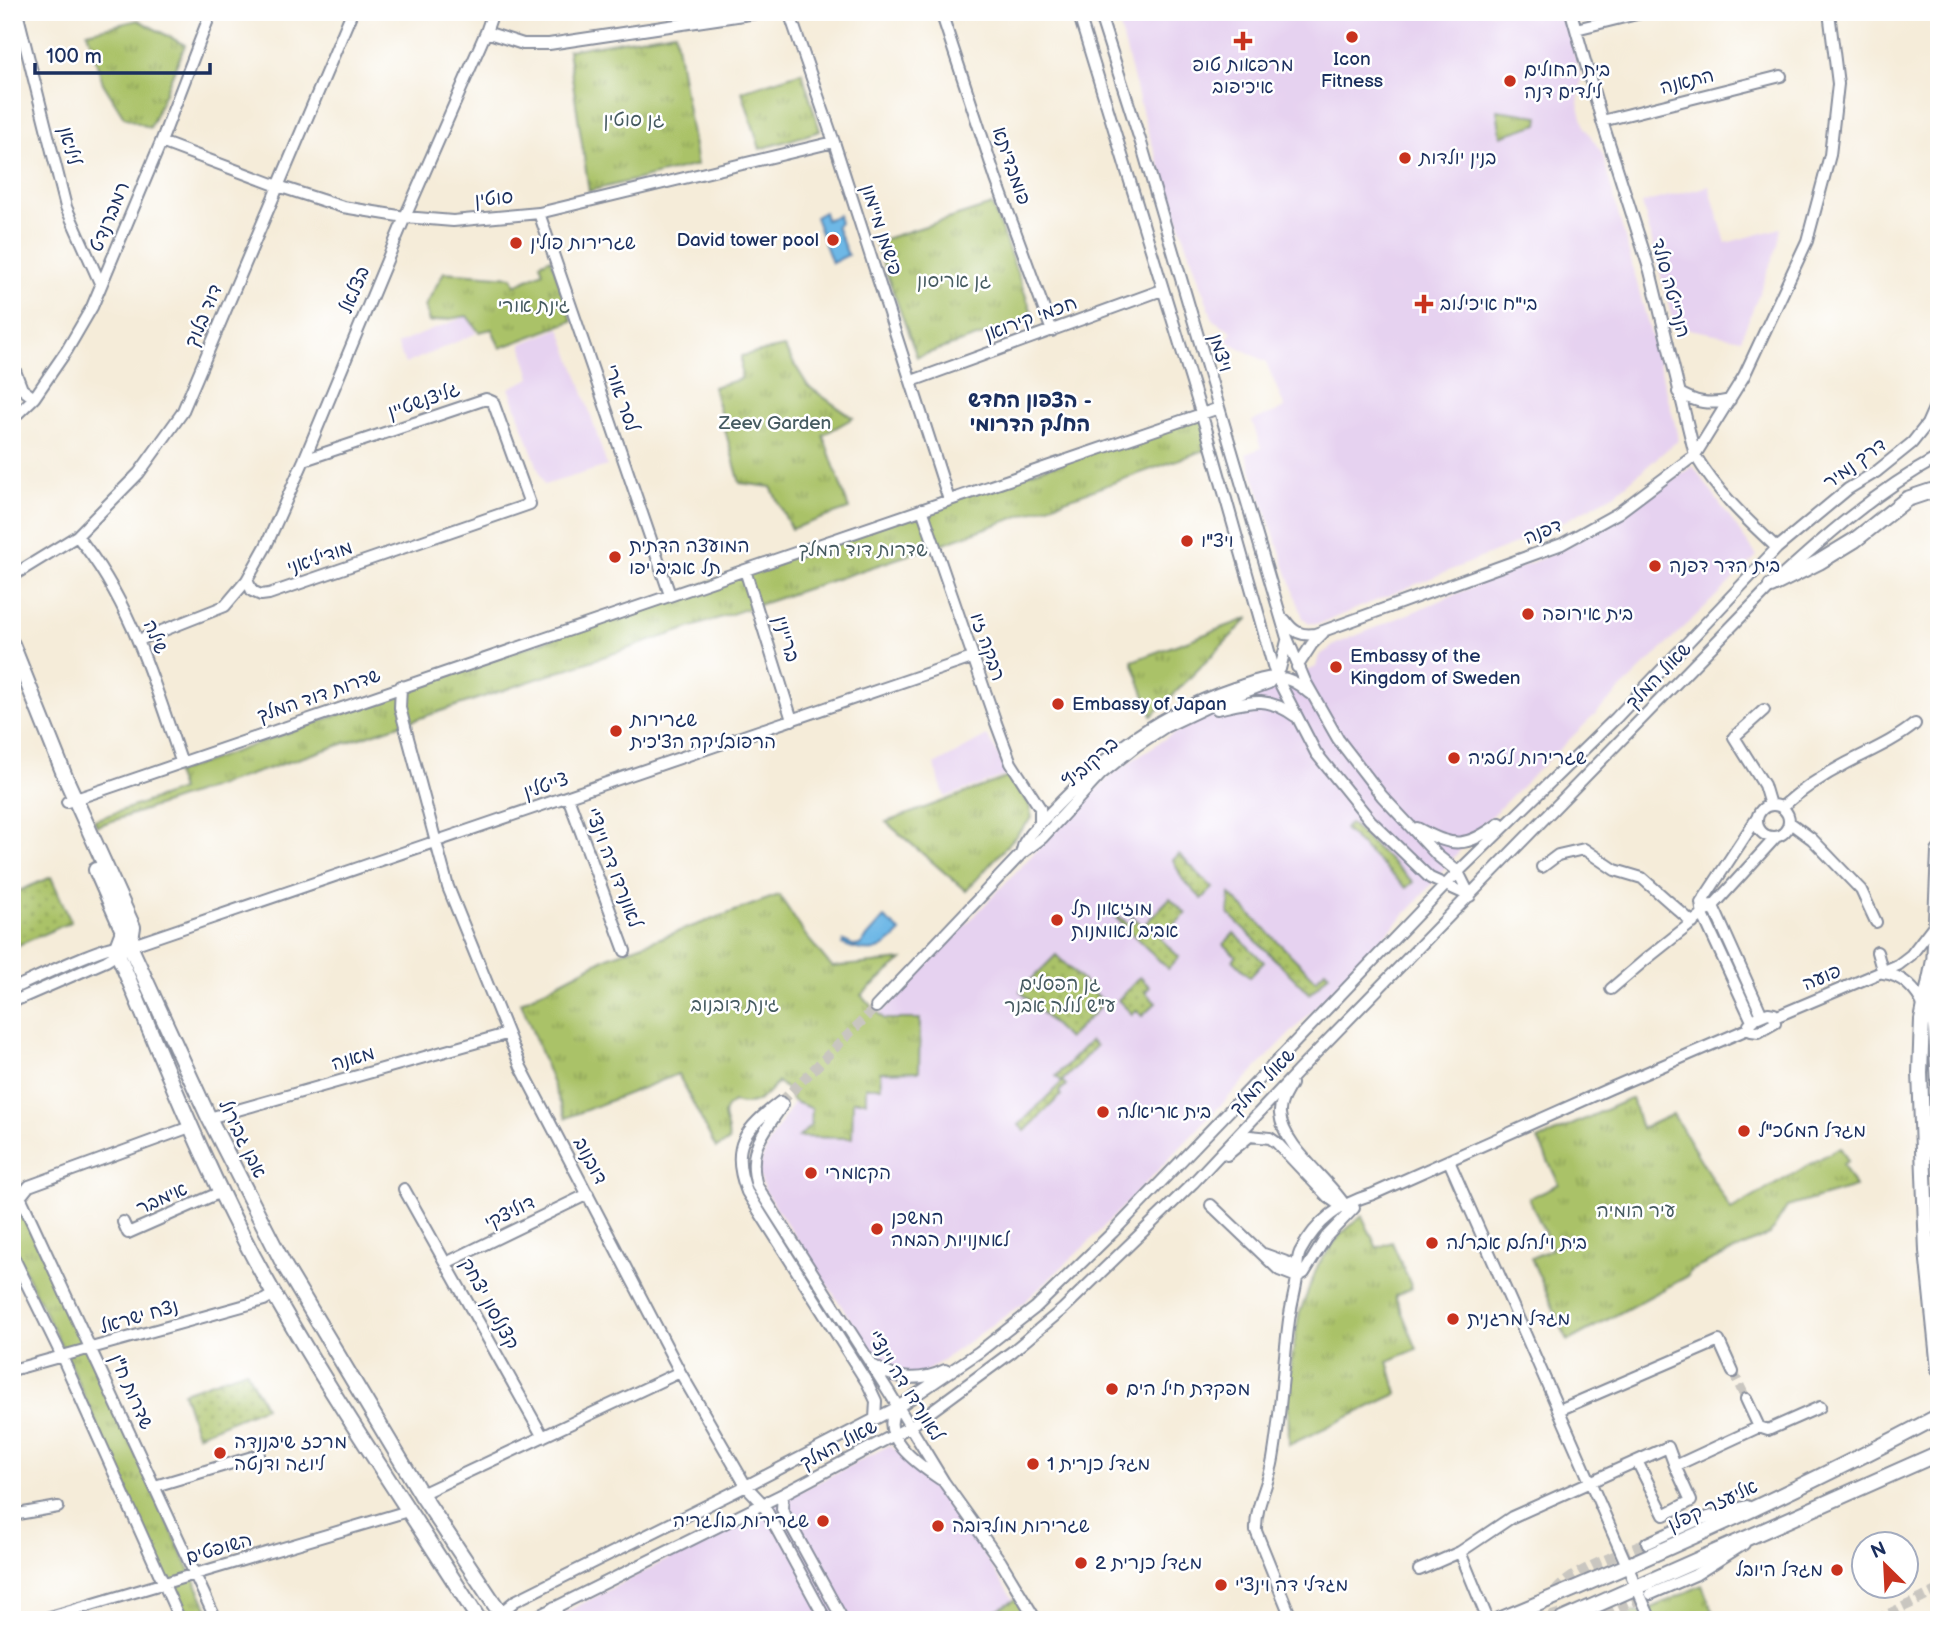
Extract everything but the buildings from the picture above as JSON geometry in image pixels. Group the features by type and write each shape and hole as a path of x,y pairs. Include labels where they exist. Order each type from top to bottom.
{"main road":[{"path":"1771,586 1846,545 1907,499 1931,491 1939,493"},
{"name":"אבן גבירול","path":"12,644 123,931 122,948 190,1127 221,1192 274,1294 479,1620"},
{"name":"אבן גבירול","path":"12,668 71,800"},
{"path":"1939,852 1934,925 1939,1086"},
{"name":"אבן גבירול","path":"122,948 284,1265 421,1494 499,1617"},
{"path":"1934,960 1924,1007 1920,1073 1931,1303 1939,1370"},
{"name":"אליעזר קפלן","path":"1499,1620 1628,1567 1780,1496 1939,1416"},
{"path":"1562,1620 1939,1453"},
{"path":"544,1620 555,1609"}],"street":[{"name":"ליליאן","path":"17,12 66,207 100,283"},
{"name":"רמברנדט","path":"12,419 34,398 92,307 161,142 211,12"},
{"name":"דוד בלוך","path":"12,576 77,536 139,473 183,413 352,12"},
{"name":"בצלאל","path":"247,580 266,546 304,460 493,12"},
{"path":"486,33 523,44 549,44 762,12"},
{"name":"פישמן מיימון","path":"789,12 834,142 949,500"},
{"name":"פומבדיתא","path":"941,12 996,179 1052,331"},
{"name":"ויצמן","path":"1078,12 1201,415 1276,676 1326,768 1370,820 1430,878 1470,896"},
{"name":"ויצמן","path":"1099,12 1141,143 1287,638 1298,666 1338,740 1382,796 1438,856 1458,872 1470,896"},
{"name":"הנרייטה סולד","path":"1571,12 1602,121 1650,271 1695,455 1706,474 1732,505 1777,548"},
{"path":"1576,29 1645,12"},
{"name":"דפנה","path":"1281,615 1296,633 1304,635 1325,631 1562,544 1618,513 1695,455 1744,376 1807,241 1830,155 1838,84 1829,12"},
{"name":"התאנה","path":"1602,121 1781,76"},
{"name":"סוטין","path":"161,142 343,207 453,221 539,213 834,142"},
{"name":"לסר אורי","path":"539,213 670,595"},
{"name":"חכמי קירואן","path":"912,381 1163,290"},
{"path":"12,363 22,389 34,398"},
{"path":"1678,392 1704,404 1730,400"},
{"name":"דרך נמיר","path":"1777,548 1848,489 1876,472 1912,443 1927,425 1939,397"},
{"name":"גליצנשטיין","path":"304,460 486,399 493,402 530,504"},
{"name":"שדרות דוד המלך","path":"71,800 1219,408"},
{"name":"שאול המלך","path":"530,1620 895,1436 1013,1351 1063,1309 1193,1183 1299,1070 1771,586 1883,491 1939,457"},
{"name":"מודיליאני","path":"247,580 252,591 261,595 269,594 530,504"},
{"name":"רבקה זיו","path":"922,509 972,658 1012,763 1031,791 1042,813 1044,827"},
{"name":"שילה","path":"77,536 114,593 139,640 181,761"},
{"name":"שאול המלך","path":"499,1617 515,1601 898,1407 979,1353 1035,1308 1113,1232 1458,872 1616,718 1777,548"},
{"name":"בריינין","path":"745,569 792,720"},
{"path":"139,640 225,606 247,580"},
{"path":"1294,712 1290,692 1298,666 1312,644 1325,631"},
{"path":"1276,676 1284,659 1287,638"},
{"name":"צייטלין","path":"122,948 972,658"},
{"name":"ויצמן","path":"1276,676 1293,681 1316,700"},
{"name":"ברקוביץ","path":"876,1007 1044,827 1101,774 1168,725 1218,702 1265,686 1276,676"},
{"name":"ברקוביץ","path":"1044,827 1050,813 1095,767 1160,720 1213,695 1276,676"},
{"name":"דובנוב","path":"401,687 400,708 448,887 521,1067 680,1372 746,1486 763,1504 826,1620"},
{"path":"1168,725 1217,709 1263,701 1294,712"},
{"path":"1764,710 1734,737 1764,785 1770,805"},
{"path":"1782,807 1797,793 1843,765 1900,736 1915,724"},
{"name":"רבקה זיו","path":"1031,791 1047,800"},
{"path":"1047,800 1058,800 1067,796"},
{"name":"לאונרדו דה וינצ'י","path":"568,797 625,951"},
{"name":"ברקוביץ","path":"1047,800 1050,813"},
{"path":"1408,823 1448,843 1470,841 1480,837 1528,803"},
{"path":"1611,989 1645,960 1693,923 1703,915 1713,906 1754,864 1776,836 1785,832 1789,822 1788,813 1782,807 1770,805 1761,810 1701,903 1703,915 1755,1021"},
{"path":"1757,818 1762,833 1776,836"},
{"path":"1789,822 1812,839 1861,890 1876,922"},
{"path":"1542,867 1558,855 1584,849 1615,870 1642,878 1693,923"},
{"path":"1701,903 1713,906"},
{"path":"1713,906 1755,1021"},
{"name":"פועה","path":"1755,1021 1754,1033 1775,1023 1775,1017 1883,973 1911,955 1934,925"},
{"path":"12,989 122,948"},
{"path":"12,1002 122,948"},
{"path":"1877,952 1883,973 1894,975 1906,983 1924,1007"},
{"path":"1327,1217 1771,1013 1775,1017"},
{"name":"מאנה","path":"209,1118 506,1034"},
{"path":"1292,1620 1256,1531 1255,1516 1273,1460 1298,1255 1327,1217 1332,1194 1285,1132 1280,1115 1281,1105 1299,1070"},
{"name":"לאונרדו דה וינצ'י","path":"875,1419 876,1401 868,1384 747,1192 740,1170 745,1135 759,1118 782,1103 757,1141 753,1167 757,1186 944,1482 1000,1562 1036,1620"},
{"path":"21,1196 29,1186 190,1127"},
{"path":"1193,1183 1250,1136 1262,1136 1270,1138 1282,1147 1345,1208"},
{"path":"1449,1161 1651,1620"},
{"name":"שדרות ח\"ן","path":"12,1179 216,1620"},
{"name":"קצנלסון יצחק","path":"404,1189 543,1437"},
{"name":"אימבר","path":"123,1222 128,1233 221,1192"},
{"name":"דוליצקי","path":"446,1263 588,1194"},
{"path":"1332,1194 1374,1194"},
{"path":"1211,1205 1259,1251 1289,1263 1297,1277"},
{"path":"1297,1277 1304,1273 1345,1208"},
{"path":"12,1254 62,1357 180,1620"},
{"name":"נצח ישראל","path":"12,1370 264,1300 274,1294"},
{"path":"1559,1410 1719,1341 1733,1372"},
{"path":"870,1363 891,1375 918,1378 939,1373 979,1353"},
{"path":"421,1494 680,1372"},
{"path":"1746,1399 1759,1427"},
{"path":"1675,1466 1759,1427 1768,1430 1820,1406"},
{"path":"898,1407 893,1413 891,1423 895,1436 912,1459 944,1482"},
{"path":"1419,1570 1460,1552 1512,1517 1668,1447 1691,1501 1664,1515 1637,1461"},
{"path":"155,1486 259,1455"},
{"path":"783,1494 782,1509 843,1620"},
{"path":"1647,1543 1698,1520 1780,1496"},
{"path":"12,1516 58,1507"},
{"name":"השופטים","path":"40,1620 408,1511"},
{"path":"1651,1594 1695,1576 1764,1530"},
{"path":"1460,1552 1488,1620"}],"shaded area":[{"name":"בי\"ח איכילוב","path":"1116,12 1565,12 1581,81 1578,103 1585,128 1602,153 1679,439 1615,494 1546,531 1319,624 1309,623 1303,618 1246,454 1261,448 1252,421 1285,408 1266,362 1227,341 1232,331 1213,320 1146,126"},
{"path":"1709,186 1726,243 1781,228 1778,245 1741,339 1674,326 1642,203"},
{"path":"467,316 477,333 405,364 397,344"},
{"path":"560,328 607,466 544,485 509,388 531,378 521,344"},
{"path":"1693,466 1757,556 1479,828 1413,906 1087,1244 1022,1304 907,1385 891,1381 765,1191 759,1175 761,1161 771,1139 803,1088 900,994 1072,813 1115,772 1172,734 1316,667 1319,656 1336,644 1559,551 1629,510"},
{"path":"987,736 1010,774 945,797 934,765"},
{"path":"890,1445 940,1486 1026,1620 550,1620"}],"green space":[{"path":"138,20 185,45 150,128 124,117 103,83 87,32"},
{"name":"גן סוטין","path":"675,32 697,165 589,191 568,50"},
{"path":"802,72 820,131 760,149 742,91"},
{"path":"1497,110 1539,116 1538,124 1501,136"},
{"name":"גן אריסון","path":"992,205 1034,318 917,357 875,242"},
{"name":"גינת אורי","path":"551,258 572,321 500,348 492,329 479,332 467,316 429,322 425,306 444,272 512,277 515,285 543,272 540,263"},
{"name":"Zeev Garden","path":"784,347 808,386 853,418 823,435 849,509 791,529 771,487 740,483 713,387 741,379 741,356"},
{"name":"שדרות דוד המלך","path":"1201,415 1211,448 947,542 97,826 94,820 181,790 175,773 757,565"},
{"path":"1249,618 1152,716 1132,661"},
{"path":"1011,776 1029,804 1032,818 966,891 886,822"},
{"path":"1350,823 1413,882 1406,888 1344,829"},
{"path":"1179,854 1213,888 1202,899 1183,880 1173,860"},
{"path":"51,877 71,922 12,948 12,894"},
{"path":"1230,894 1316,980 1325,970 1329,974 1310,994 1229,914"},
{"name":"גינת דובנוב","path":"779,895 806,936 832,967 902,960 861,995 884,1019 920,1019 919,1071 880,1072 881,1087 866,1087 866,1101 853,1101 852,1138 799,1137 811,1125 812,1109 791,1099 792,1094 778,1082 754,1103 733,1102 727,1107 724,1116 728,1142 716,1148 678,1074 566,1118 521,1002 608,957"},
{"path":"1170,898 1186,914 1160,938 1179,957 1168,969 1115,917 1117,915 1130,925 1134,921 1124,908 1143,926"},
{"path":"1234,933 1264,962 1250,977 1233,960 1236,956 1224,944"},
{"name":"גן הפסלים ע\"ש לולה אבנר","path":"1056,955 1101,999 1097,1004 1100,1007 1068,1039 1020,991"},
{"path":"1140,977 1150,987 1145,992 1156,1003 1142,1016 1136,1010 1132,1014 1118,1000"},
{"path":"1090,1041 1096,1046 1062,1081 1066,1085 1059,1092 1061,1095 1025,1131 1019,1125 1062,1082 1056,1076"},
{"name":"עיר הומיה","path":"1632,1098 1641,1129 1673,1114 1731,1210 1840,1147 1848,1161 1843,1164 1855,1187 1787,1207 1770,1234 1690,1271 1688,1276 1568,1341 1531,1258 1552,1249 1529,1198 1559,1184 1538,1140"},
{"path":"12,1188 213,1620 184,1620 65,1353 12,1246"},
{"path":"1362,1216 1377,1248 1392,1242 1412,1288 1395,1296 1417,1349 1388,1361 1397,1394 1289,1445 1288,1381 1299,1315 1318,1265 1340,1235"},
{"path":"246,1370 265,1407 197,1435 183,1392"},
{"path":"1702,1585 1716,1620 1616,1620 1634,1612 1641,1613"},
{"path":"1022,1596 1036,1620 978,1620"}],"water":[{"name":"David tower pool","path":"824,212 826,220 838,215 840,223 836,226 848,255 832,263 815,217"},
{"path":"884,918 901,932 881,948 867,951 842,944 844,941 855,946 860,945"}],"tunnel":[{"path":"781,1102 876,1007"},
{"path":"1733,1372 1746,1399"},
{"path":"1556,1620 1552,1598 1567,1580 1594,1565 1647,1543"},
{"path":"1876,1620 1939,1590"},
{"path":"1591,1620 1650,1595"}],"place":[{"name":"Icon Fitness","path":"1352,37"},
{"name":"מרפאות טופ איכיפוב","path":"1243,41"},
{"name":"בית החולים לילדים דנה","path":"1510,81"},
{"name":"בנין יולדות","path":"1405,158"},
{"name":"David tower pool","path":"833,240"},
{"name":"שגרירות פולין","path":"516,243"},
{"name":"בי\"ח איכילוב","path":"1424,304"},
{"name":"ויצ\"ו","path":"1187,541"},
{"name":"המועצה הדתית תל אביב יפו","path":"615,557"},
{"name":"בית הדר דפנה","path":"1655,566"},
{"name":"בית אירופה","path":"1528,614"},
{"name":"Embassy of the Kingdom of Sweden","path":"1336,667"},
{"name":"Embassy of Japan","path":"1058,704"},
{"name":"שגרירות הרפובליקה הצ'כית","path":"616,731"},
{"name":"שגרירות לטביה","path":"1454,758"},
{"name":"מוזיאון תל אביב לאומנות","path":"1057,920"},
{"name":"בית אריאלה","path":"1103,1112"},
{"name":"מגדל המטכ\"ל","path":"1744,1131"},
{"name":"הקאמרי","path":"811,1173"},
{"name":"המשכן לאמנויות הבמה","path":"877,1229"},
{"name":"בית וילהלם אברלה","path":"1432,1243"},
{"name":"מגדל מרגנית","path":"1453,1319"},
{"name":"מפקדת חיל הים","path":"1112,1389"},
{"name":"מרכז שיבננדה ליוגה ודנטה","path":"220,1453"},
{"name":"מגדל כנרית 1","path":"1033,1464"},
{"name":"שגרירות בולגריה","path":"823,1521"},
{"name":"שגרירות מולדובה","path":"938,1526"},
{"name":"מגדל כנרית 2","path":"1081,1563"},
{"name":"מגדל היובל","path":"1837,1570"},
{"name":"מגדלי דה וינצ'י","path":"1221,1585"}],"district":[{"name":"הצפון החדש - החלק הדרומי","path":"1030,412"}]}
